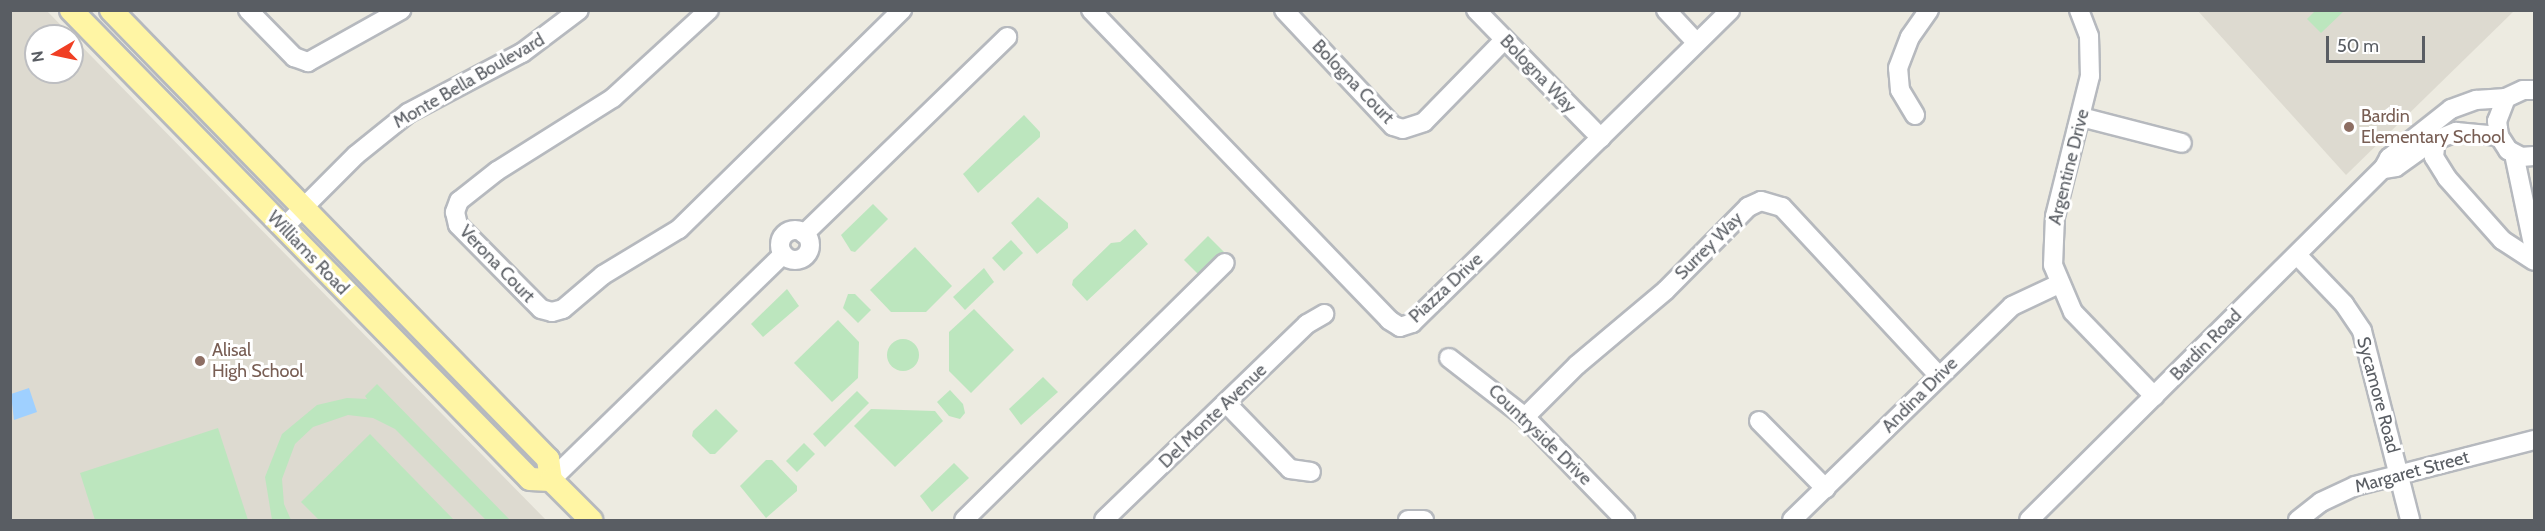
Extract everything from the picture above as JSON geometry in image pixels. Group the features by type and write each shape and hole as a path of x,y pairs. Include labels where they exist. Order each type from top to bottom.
{"main road":[{"name":"Williams Road","path":"71,10 530,479 551,480"},
{"path":"93,10 138,57 184,85"},
{"name":"Williams Road","path":"111,10 548,459 551,480 591,520"}],"street":[{"path":"248,10 294,57 308,62 401,10"},
{"name":"Monte Bella Boulevard","path":"284,228 356,156 408,113 522,53 579,10"},
{"name":"Verona Court","path":"709,10 612,98 497,171 459,201 455,212 458,225 541,309 552,312 563,309 603,274 679,229 901,11"},
{"name":"Piazza Drive","path":"1091,10 1389,320 1400,327 1412,323 1730,10"},
{"name":"Bologna Court","path":"1284,10 1393,126 1404,129 1424,122 1504,40"},
{"name":"Bologna Way","path":"1476,10 1601,138"},
{"path":"1666,10 1696,42"},
{"path":"1915,115 1900,90 1898,68 1910,37 1929,10"},
{"name":"Argentine Drive","path":"2079,10 2091,50 2090,76 2053,229 2052,253 2059,284 2081,322 2154,396"},
{"path":"551,480 783,254 783,237 794,230 804,234 1007,37"},
{"path":"2524,90 2498,111 2499,136 2514,154 2535,249"},
{"name":"Bardin Road","path":"2030,520 2383,169 2389,158 2451,109 2476,100 2524,90"},
{"path":"2081,117 2182,143"},
{"name":"Bardin Road","path":"2383,169 2396,167 2436,140 2468,132 2499,136"},
{"path":"2436,140 2434,157 2439,167 2502,240 2535,261"},
{"path":"2514,154 2535,156"},
{"name":"Surrey Way","path":"1525,417 1577,365 1666,290 1748,207 1761,201 1782,207 1939,376"},
{"path":"2502,240 2519,235 2529,220"},
{"name":"Sycamore Road","path":"2297,255 2344,304 2362,331 2410,520"},
{"path":"964,520 1225,263"},
{"name":"Andina Drive","path":"1792,520 2012,306 2059,284"},
{"name":"Del Monte Avenue","path":"1110,518 1307,324 1324,315"},
{"name":"Countryside Drive","path":"1449,358 1525,417 1625,520"},
{"path":"1226,403 1290,469 1311,472"},
{"path":"1759,421 1826,489"},
{"name":"Margaret Street","path":"2298,520 2343,491 2399,473 2535,440"},
{"path":"1408,520 1424,520"}],"shaded area":[{"name":"Alisal High School","path":"10,11 47,11 60,24 24,24 24,84 84,84 84,49 546,520 11,520"},
{"name":"Bardin Elementary School","path":"2198,11 2514,11 2346,175"}],"green space":[{"path":"2344,10 2321,33 2307,19 2315,11"},
{"path":"1024,115 1040,132 1040,137 978,193 963,174"},
{"path":"1038,197 1068,223 1068,228 1037,254 1011,223"},
{"path":"873,204 888,219 855,252 851,251 841,235"},
{"path":"1135,229 1148,244 1087,301 1072,285 1073,280 1111,243 1120,242"},
{"path":"1208,236 1226,254 1202,278 1184,260"},
{"path":"1011,240 1023,253 1004,271 992,258"},
{"path":"915,247 952,286 926,312 891,312 870,290"},
{"path":"984,268 994,282 965,310 953,297"},
{"path":"787,289 799,306 763,337 751,324"},
{"path":"848,294 855,294 871,310 858,323 843,308"},
{"path":"974,309 1014,350 971,393 949,371 949,332"},
{"path":"838,320 859,342 858,378 832,402 794,363"},
{"path":"903,339 915,343 919,355 915,367 903,371 891,367 887,355 891,343"},
{"path":"1043,377 1058,392 1021,425 1009,409"},
{"path":"377,384 510,520 486,520 395,429 373,418 348,415 313,427 295,444 282,479 284,504 291,520 272,520 265,477 282,434 317,405 347,398 367,399 365,396"},
{"path":"950,390 963,404 965,413 960,419 949,416 937,402"},
{"path":"857,391 869,403 825,447 813,434"},
{"path":"716,409 738,431 715,454 710,454 692,436 693,431"},
{"path":"871,409 935,411 943,421 895,467 854,426"},
{"path":"218,428 248,520 95,520 80,473"},
{"path":"370,434 454,520 319,520 301,502"},
{"path":"804,443 815,454 797,472 786,461"},
{"path":"766,460 772,460 797,486 797,491 766,518 740,486"},
{"path":"954,463 969,478 932,512 920,496"}],"water":[{"path":"29,388 37,412 14,420 11,394"}],"place":[{"name":"Bardin Elementary School","path":"2349,127"},
{"name":"Alisal High School","path":"200,361"}]}
